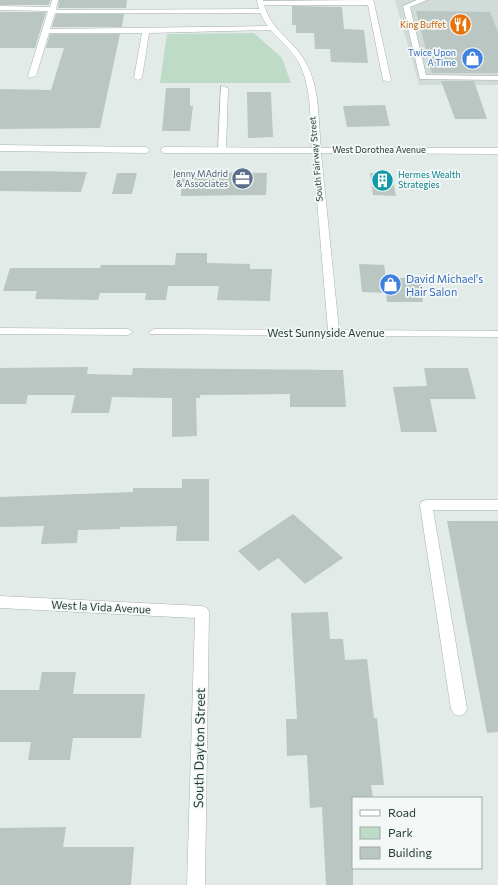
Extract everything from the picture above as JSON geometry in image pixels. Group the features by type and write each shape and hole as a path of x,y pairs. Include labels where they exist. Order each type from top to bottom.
{"street":[{"path":"32,76 55,0"},
{"path":"424,0 406,6 423,77 498,78"},
{"path":"0,8 46,8 57,12 260,4 371,2 387,80"},
{"name":"South Fairway Street","path":"260,4 270,28 298,56 310,80 315,150 334,333"},
{"path":"46,31 270,28"},
{"path":"138,78 146,30"},
{"path":"222,150 224,88"},
{"path":"0,148 146,150"},
{"name":"West Dorothea Avenue","path":"164,150 498,151"},
{"path":"0,331 128,332"},
{"name":"West Sunnyside Avenue","path":"154,332 498,334"},
{"path":"459,709 426,505 498,505"},
{"name":"West la Vida Avenue","path":"0,602 202,612"},
{"name":"South Dayton Street","path":"196,885 202,612"}],"shaded area":[{"path":"395,0 498,0 498,85 419,85"}],"green space":[{"path":"254,33 282,58 291,83 160,83 167,34"}],"building":[{"path":"0,0 50,0 49,5 0,5"},
{"path":"59,0 127,0 126,8 58,8"},
{"path":"292,6 342,7 344,29 364,30 368,63 331,62 330,49 315,49 314,33 296,33 296,25 292,25"},
{"path":"416,11 490,12 498,32 498,73 432,73"},
{"path":"0,12 46,12 35,48 0,48"},
{"path":"56,14 124,14 122,27 52,27"},
{"path":"50,34 120,34 100,128 0,129 0,89 51,90 64,48 46,48"},
{"path":"441,81 474,81 487,119 455,119"},
{"path":"166,88 190,88 190,106 193,106 190,131 162,131"},
{"path":"247,92 271,92 273,137 248,138"},
{"path":"385,105 390,126 347,127 343,106"},
{"path":"0,171 87,172 81,192 0,191"},
{"path":"182,172 267,173 266,195 181,196"},
{"path":"117,173 137,173 132,194 112,194"},
{"name":"Hermes Wealth Strategies","path":"370,173 391,173 396,196 373,195"},
{"path":"176,253 207,253 207,263 250,264 250,269 272,269 270,301 217,300 219,286 168,286 166,300 145,300 146,293 100,293 98,300 35,299 37,291 3,291 10,268 100,268 101,265 175,265"},
{"name":"David Michael's Hair Salon","path":"359,264 384,265 386,278 420,278 423,302 387,302 386,293 362,292"},
{"path":"88,367 87,374 132,375 133,368 343,370 346,407 290,407 290,394 200,395 200,398 196,398 197,436 172,437 172,398 112,397 109,413 71,413 75,395 28,395 26,404 0,404 0,368"},
{"path":"424,368 468,368 476,399 430,399 437,432 401,432 393,387 427,386"},
{"path":"182,479 209,479 209,541 176,541 177,526 120,527 120,529 78,530 77,543 41,544 44,526 0,527 0,497 133,492 133,488 182,488"},
{"path":"293,514 343,558 305,584 278,558 259,571 238,551"},
{"path":"447,521 498,521 498,732 487,733"},
{"path":"328,612 330,639 343,639 345,660 367,659 374,718 377,718 384,785 371,785 373,797 352,797 353,885 326,885 322,807 310,808 307,755 287,756 286,719 297,719 291,613"},
{"path":"42,672 76,672 73,694 145,694 141,738 73,738 70,760 28,760 31,742 0,742 0,690 39,690"},
{"path":"66,827 63,847 134,847 131,885 0,885 0,828"}],"place":[{"name":"King Buffet","path":"461,25"},
{"name":"Twice Upon A Time","path":"472,58"},
{"name":"Jenny MAdrid & Associates","path":"243,179"},
{"name":"Hermes Wealth Strategies","path":"382,180"},
{"name":"David Michael's Hair Salon","path":"391,285"}]}
